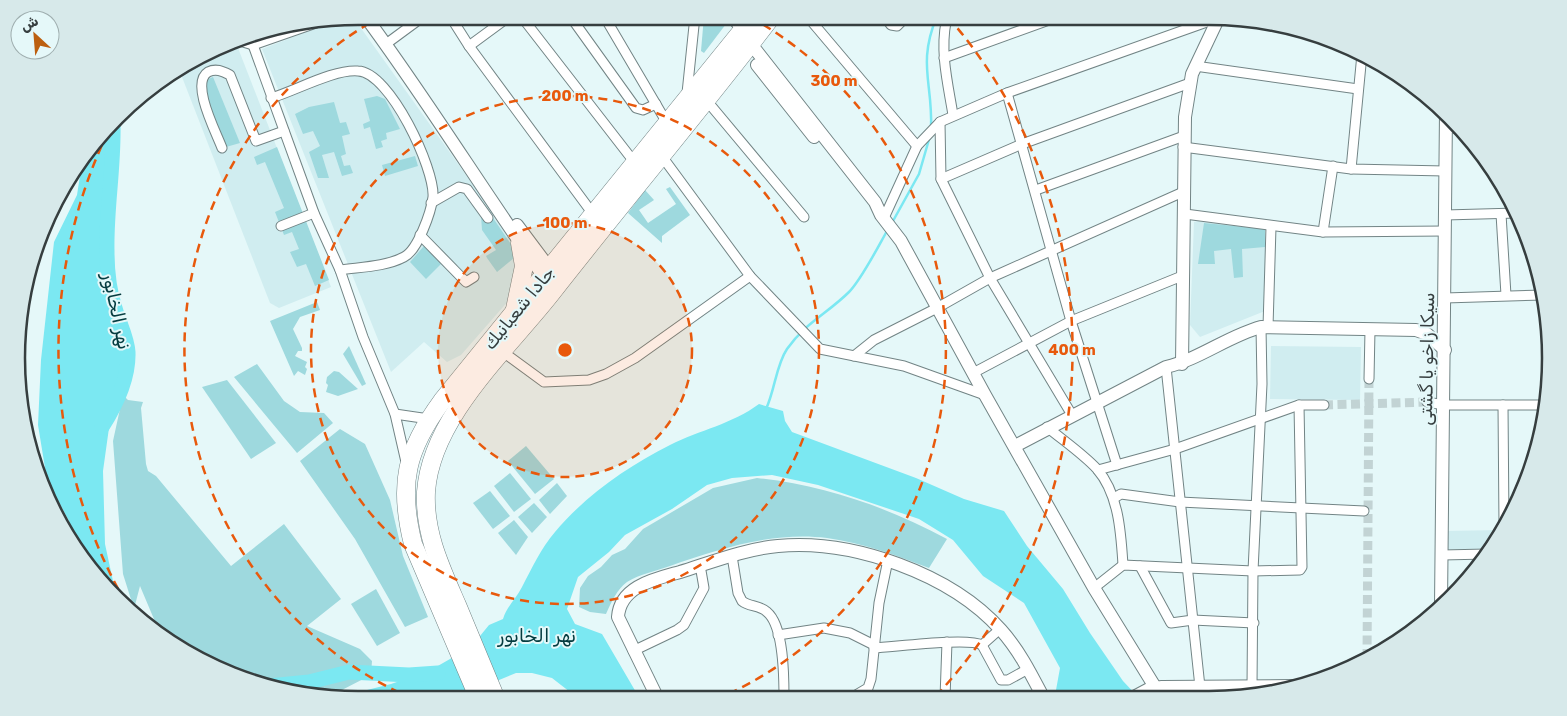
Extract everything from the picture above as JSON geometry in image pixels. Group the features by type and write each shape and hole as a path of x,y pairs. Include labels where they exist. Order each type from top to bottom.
{"highway":[{"name":"جادا شعبانيك","path":"459,634 414,544 407,512 408,468 419,434 514,314 548,275 568,259 707,101 747,42 752,25"},
{"name":"جادا شعبانيك","path":"459,634 429,537 426,490 430,469 448,428 470,391 503,352 548,275 568,259 593,214 687,98 763,25"},
{"path":"514,314 524,266 520,243"},
{"path":"459,634 491,691"},
{"path":"459,634 477,691"}],"street":[{"path":"372,25 485,187 520,243 548,275"},
{"path":"386,44 412,25"},
{"path":"456,25 469,46 593,214"},
{"path":"469,46 498,25"},
{"path":"528,25 635,163"},
{"path":"576,25 636,108 643,110 656,104"},
{"path":"609,25 667,123"},
{"path":"687,98 692,25"},
{"path":"736,25 870,207 883,217 901,241 1094,588 1148,691"},
{"path":"815,25 919,143"},
{"path":"945,25 943,37 944,58 953,115"},
{"path":"944,58 1035,25"},
{"path":"883,217 919,143 938,123 1007,93 1197,25"},
{"path":"1182,364 1182,276 1185,214 1182,192 1184,142 1190,83 1195,66 1215,25"},
{"path":"249,44 253,45 286,33"},
{"path":"253,45 314,213 340,270 363,337 395,414 408,468"},
{"path":"1351,169 1361,62"},
{"path":"1195,66 1358,89"},
{"path":"222,148 201,92 201,82 205,74 212,70 221,70 230,75 256,142 284,131"},
{"path":"271,98 359,70 369,74 384,88 409,125 431,185 433,197 414,249 404,257 372,266 340,270"},
{"path":"941,179 1022,144 1190,83"},
{"path":"1007,93 1036,190 1071,321 1117,464"},
{"path":"707,101 804,216"},
{"path":"938,123 941,179 990,278 1072,415"},
{"name":"سیکا زاخو یا گشتى","path":"1441,596 1446,298 1446,128"},
{"path":"1036,190 1184,142 1351,169 1445,171"},
{"path":"661,155 750,276 820,349 904,366 985,395"},
{"path":"1323,232 1333,166"},
{"path":"431,203 459,187 467,189 488,218"},
{"path":"485,187 494,194 548,275"},
{"path":"854,356 874,340 990,278 1052,248 1182,192"},
{"path":"280,226 314,213"},
{"path":"1185,214 1271,227 1323,232 1445,231"},
{"path":"1501,214 1506,295"},
{"path":"1445,215 1509,214"},
{"path":"1252,688 1253,571 1264,327 1271,227"},
{"path":"420,235 466,282 474,277"},
{"path":"503,352 544,382 564,382 598,377 635,358 750,276"},
{"path":"973,373 1071,321 1182,276"},
{"path":"1446,298 1536,295"},
{"path":"1015,446 1047,427 1166,368 1182,364 1248,331 1264,327 1416,330 1428,334 1445,350"},
{"path":"1369,379 1370,330"},
{"path":"1166,368 1200,687"},
{"path":"1427,402 1444,405 1538,405"},
{"path":"1094,588 1123,565 1253,571 1300,570 1302,567 1299,405"},
{"path":"1098,470 1174,449 1260,421 1299,405 1324,405"},
{"path":"1503,405 1504,512"},
{"path":"395,414 429,419"},
{"path":"1047,427 1098,470 1114,498 1122,542 1123,565"},
{"path":"1114,498 1121,494 1180,502 1364,511"},
{"path":"654,691 618,617 619,608 625,597 650,581 732,556 779,546 809,546 854,552 888,560 910,569 960,596 981,610 1000,629 1028,669 1039,691"},
{"path":"1442,555 1478,554"},
{"path":"732,556 738,593 742,601 769,613 778,635 784,671 784,691"},
{"path":"863,691 868,688 879,603 888,560"},
{"path":"633,651 684,625 704,588 700,565"},
{"path":"1140,566 1171,622 1193,620 1254,623"},
{"path":"778,635 824,628 850,633 874,647 978,642 982,645 1001,680 1008,680 1028,669"},
{"path":"982,645 1000,629"},
{"path":"945,691 947,642"},
{"path":"1166,691 1200,687 1224,690"}],"shaded area":[{"path":"359,25 514,242 521,262 510,299 461,355 447,362 424,342 391,372 262,49 317,28"},
{"path":"703,25 725,25 704,53 701,51"},
{"path":"238,48 331,287 279,308 270,303 182,77 211,59"},
{"path":"213,77 240,143 226,147 204,92 206,80"},
{"path":"377,96 385,99 400,129 386,133 387,139 381,141 383,147 376,149 370,127 364,129 363,124 370,121 364,99"},
{"path":"334,102 340,123 346,122 350,134 342,136 346,154 341,156 344,166 350,165 353,173 342,176 334,152 322,155 329,178 318,178 309,152 320,146 313,131 303,134 295,114 309,107"},
{"path":"277,147 329,280 315,286 306,264 297,267 290,252 299,249 292,232 284,235 275,212 284,208 265,162 257,165 254,157"},
{"path":"415,156 418,166 385,176 382,165"},
{"path":"670,187 690,215 662,236 662,243 628,213 645,190 654,200 639,210 648,223 676,204 666,189"},
{"path":"491,215 515,250 514,258 497,272 486,256 496,250 482,230 481,216"},
{"path":"1194,222 1265,229 1265,311 1200,337 1190,325"},
{"path":"1204,223 1265,229 1265,247 1242,249 1243,277 1234,278 1231,249 1214,251 1215,264 1198,264"},
{"path":"424,246 441,264 426,279 410,262"},
{"path":"317,302 320,310 300,317 293,329 302,348 302,351 298,351 295,356 307,362 305,375 298,371 294,376 270,321"},
{"path":"349,346 366,384 362,386 343,354"},
{"path":"1271,346 1361,347 1360,400 1270,399"},
{"path":"257,364 284,401 300,412 324,413 333,423 297,453 234,377"},
{"path":"334,371 339,372 358,389 338,396 326,392 328,385 326,383 327,377"},
{"path":"227,380 276,443 251,459 202,387"},
{"path":"123,395 128,400 143,402 141,408 148,471 156,476 231,566 284,524 341,599 307,626 360,649 372,661 371,675 341,690 293,685 272,680 211,657 173,635 155,622 140,586 135,605 132,602 123,574 113,441"},
{"path":"340,429 365,444 390,500 403,556 428,617 405,627 355,539 300,461"},
{"path":"526,446 554,479 535,494 508,461"},
{"path":"510,473 531,499 514,512 494,486"},
{"path":"757,478 806,486 855,499 925,527 947,539 929,568 879,550 840,540 807,536 767,539 708,553 632,579 617,592 606,614 590,612 579,607 580,588 588,576 601,567 612,555 625,549 643,529 713,488"},
{"path":"557,483 567,496 550,514 539,500"},
{"path":"490,491 510,516 493,529 473,503"},
{"path":"534,503 547,517 532,533 518,517"},
{"path":"514,520 528,537 516,555 498,533"},
{"path":"1493,530 1480,552 1444,552 1444,531"},
{"path":"376,589 400,633 377,646 351,604"}],"water":[{"name":"نهر الخابور","path":"112,134 106,235 109,283 126,353 113,399 103,471 105,544 114,584 81,543 52,489 46,473 38,425 41,360 54,242 77,195 80,174"},
{"name":"نهر الخابور","path":"759,404 783,411 785,421 792,432 916,478 964,499 1004,511 1027,546 1063,589 1090,633 1123,681 1132,691 1056,691 1060,668 1024,603 983,576 953,540 919,519 818,485 772,475 732,478 707,485 672,509 625,535 609,552 578,577 567,609 575,624 602,634 635,691 569,691 552,678 532,673 516,673 472,691 363,691 429,671 471,647 489,625 503,619 550,538 593,494 623,472 654,453 749,411"}],"waterway":[{"path":"931,128 927,61 928,47 934,25"},
{"name":"نهر الخابور","path":"102,427 121,391 128,362 125,335 113,301 107,265 113,133"},
{"path":"893,221 919,174 930,136"},
{"path":"766,409 780,362 787,349 801,332 854,287 887,231"},
{"name":"نهر الخابور","path":"289,684 309,682 349,672 409,675 438,673"}],"tunnel":[{"path":"1367,651 1369,379"},
{"path":"1324,405 1427,402"}]}
